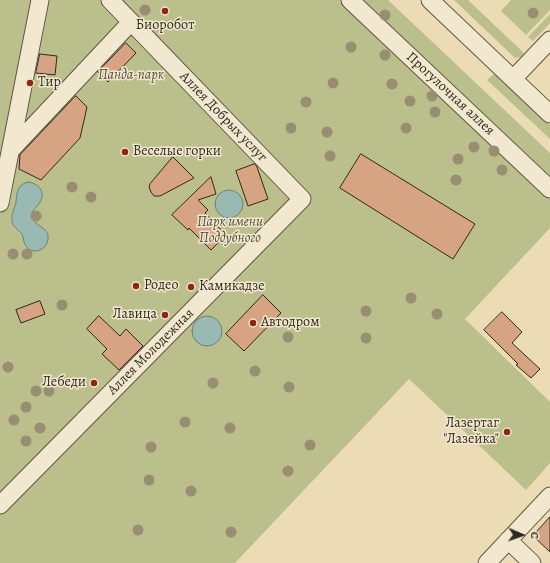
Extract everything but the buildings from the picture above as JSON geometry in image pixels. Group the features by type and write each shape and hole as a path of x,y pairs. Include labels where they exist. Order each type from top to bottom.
{"street":[{"path":"0,203 40,0"},
{"name":"Аллея Добрых услуг","path":"110,0 302,199"},
{"name":"Прогулочная аллея","path":"350,0 550,189"},
{"path":"430,0 550,114"},
{"path":"10,151 131,22"},
{"path":"513,79 550,40"},
{"name":"Аллея Молодежная","path":"0,505 302,199"},
{"path":"487,563 550,496"},
{"path":"508,540 532,563"}],"green space":[{"name":"Парк имени Поддубного","path":"0,0 388,0 550,153 550,228 465,319 550,402 550,463 526,490 409,379 235,563 0,563"},
{"path":"454,0 468,0 524,53 521,57 515,58"},
{"path":"511,0 550,0 550,10 526,35 501,11"},
{"path":"550,14 550,23 533,41 528,37"},
{"path":"495,73 550,125 550,139 487,80"}],"water":[{"path":"29,182 36,185 42,192 42,198 32,213 35,222 46,231 48,235 45,246 42,249 35,251 26,246 22,234 12,222 18,189 25,183"},
{"path":"229,190 239,194 243,204 239,214 229,218 219,214 215,204 219,194"},
{"path":"207,316 218,320 222,331 218,342 207,346 196,342 192,331 196,320"}],"place":[{"name":"Биоробот","path":"165,11"},
{"name":"Тир","path":"30,83"},
{"name":"Веселые горки","path":"125,152"},
{"name":"Родео","path":"136,286"},
{"name":"Камикадзе","path":"191,287"},
{"name":"Лавица","path":"165,315"},
{"name":"Автодром","path":"253,323"},
{"name":"Лебеди","path":"94,383"},
{"name":"Лазертаг \"Лазейка\"","path":"507,432"}],"park label":[{"name":"Панда-парк","path":"131,76"}]}
